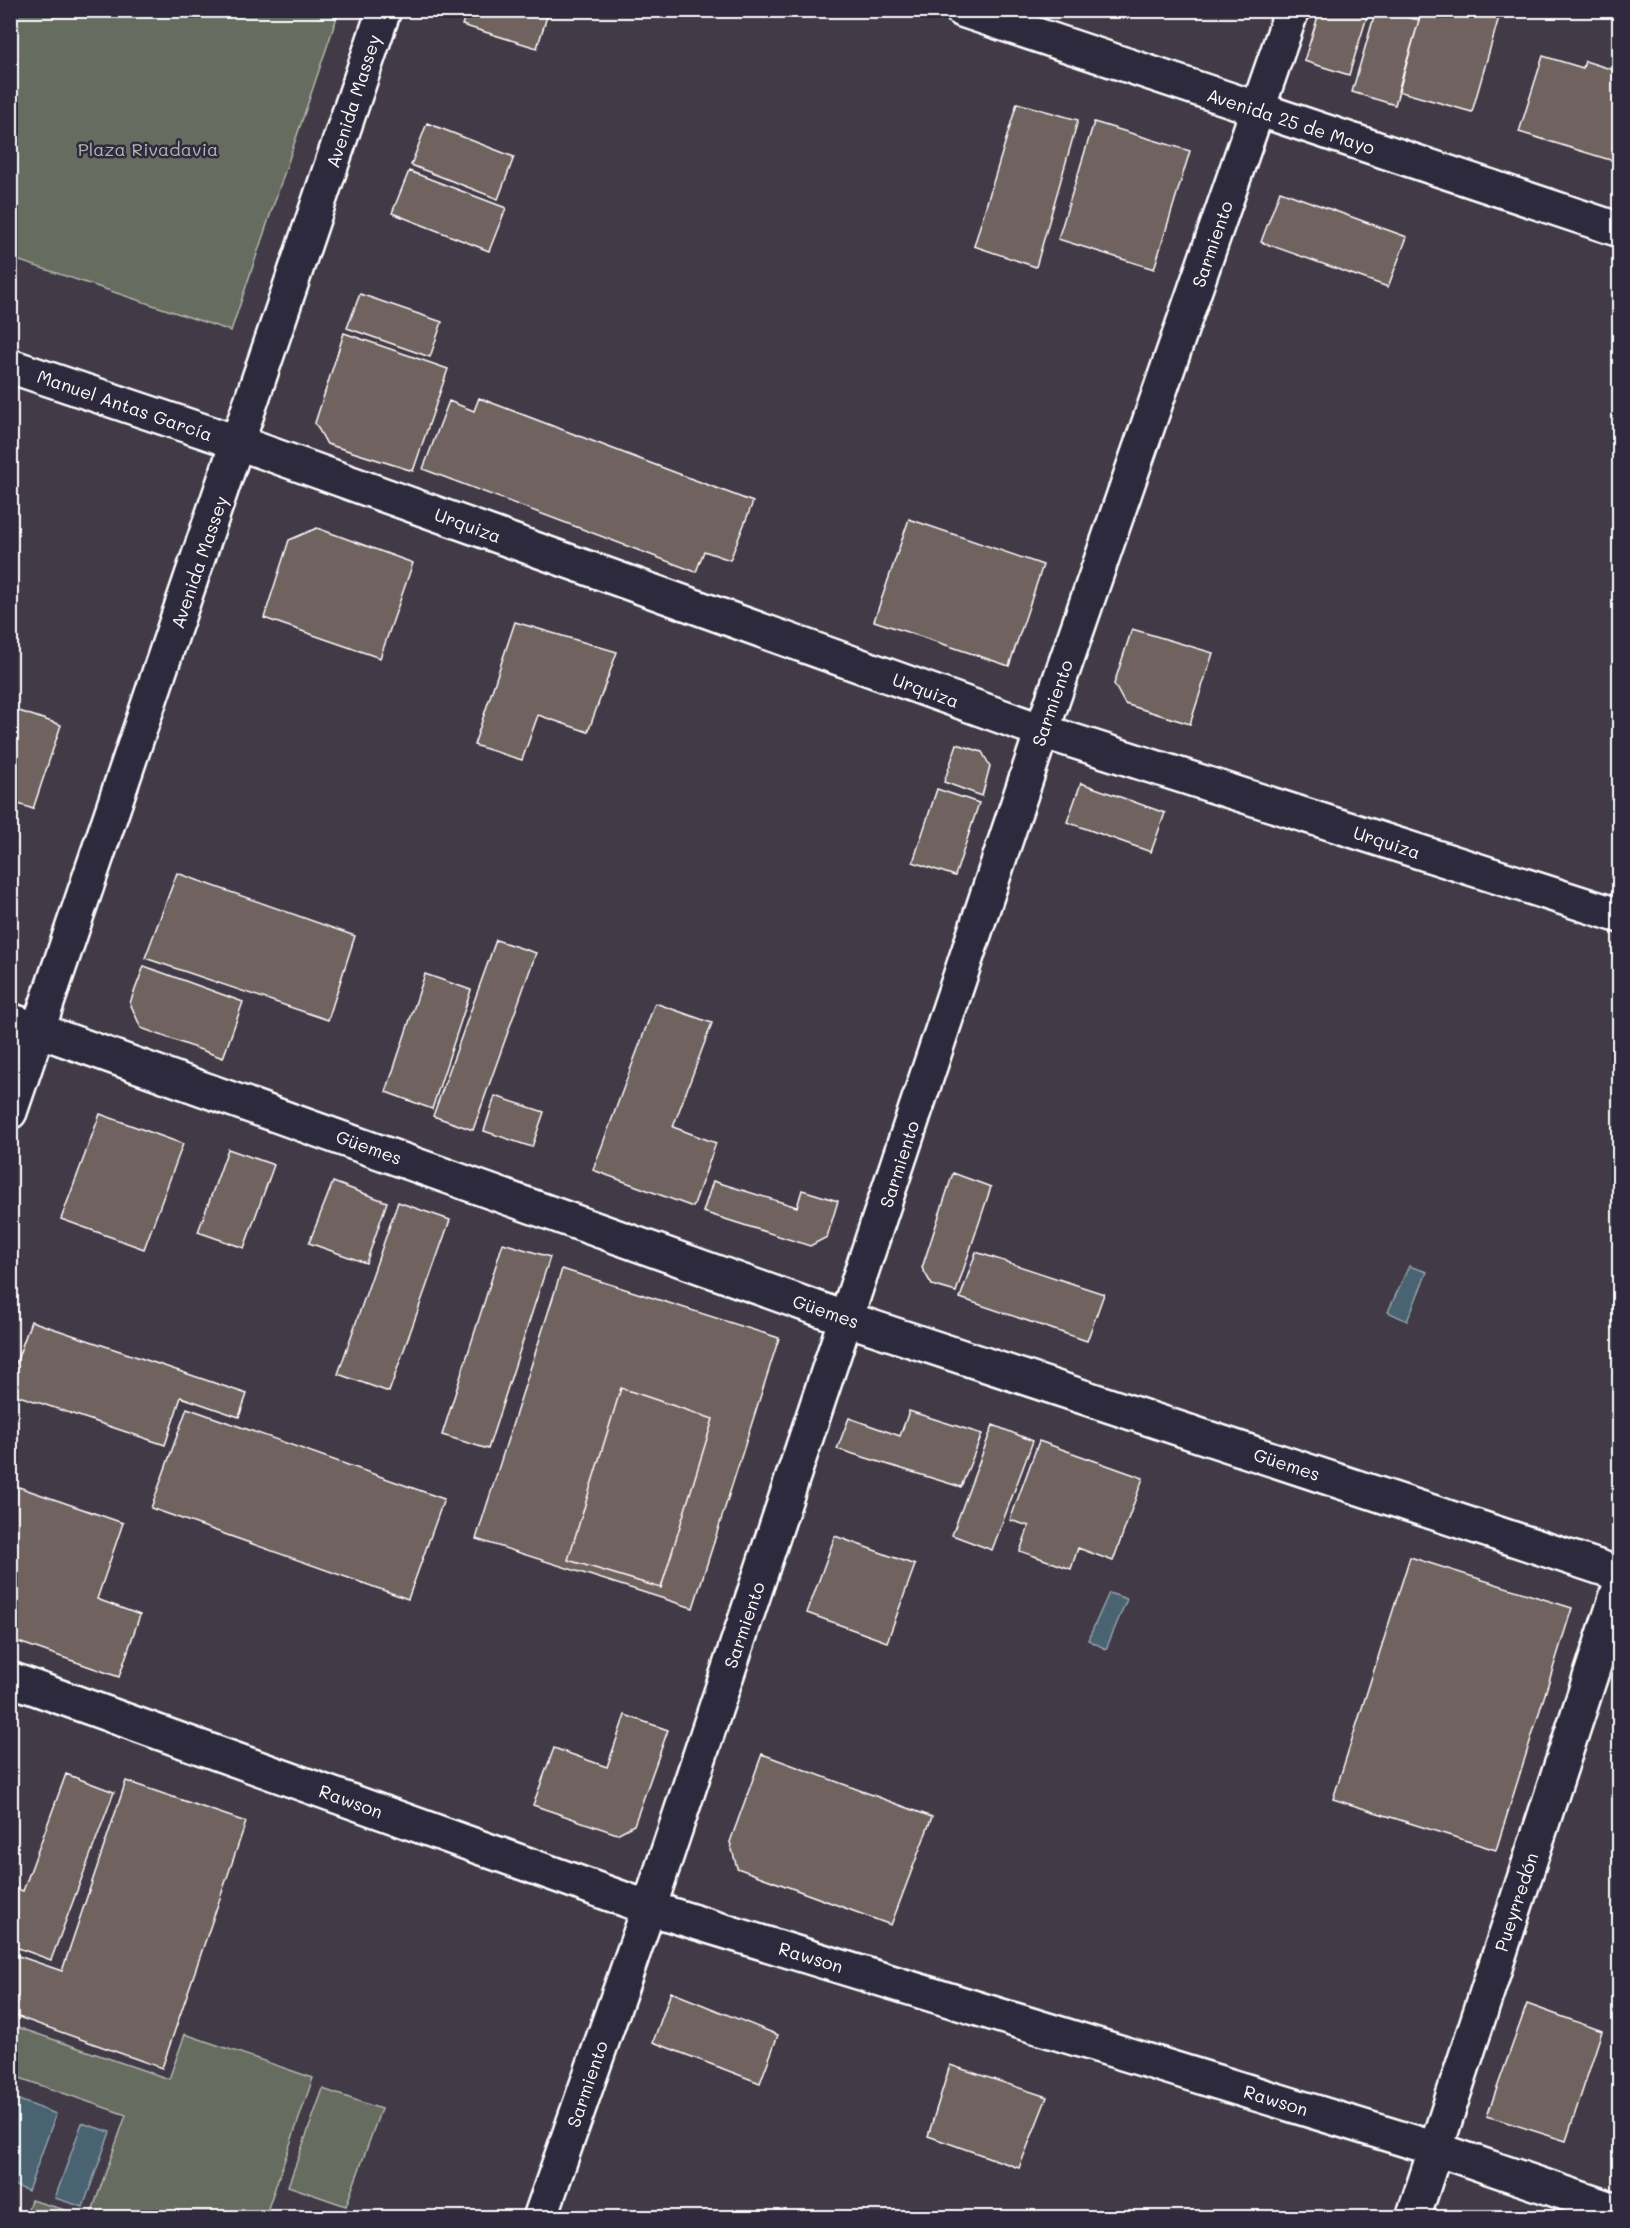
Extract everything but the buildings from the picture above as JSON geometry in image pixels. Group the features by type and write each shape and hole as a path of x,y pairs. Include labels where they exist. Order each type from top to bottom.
{"street":[{"name":"Avenida Massey","path":"10,1112 25,1025 239,443 384,10"},
{"name":"Avenida 25 de Mayo","path":"962,10 1620,230"},
{"name":"Sarmiento","path":"540,2217 649,1908 1042,731 1292,10"},
{"name":"Manuel Antas García","path":"10,366 239,443"},
{"name":"Urquiza","path":"239,443 1042,731 1620,916"},
{"name":"Güemes","path":"25,1025 847,1319 1620,1574"},
{"name":"Pueyrredón","path":"1413,2217 1620,1587"},
{"name":"Rawson","path":"10,1679 649,1908 1436,2149 1620,2212"}],"green space":[{"name":"Plaza Rivadavia","path":"11,10 339,11 231,331 11,258"},
{"path":"11,2025 169,2079 185,2034 313,2078 265,2217 90,2217 126,2115 11,2075"},
{"path":"323,2089 381,2109 346,2206 288,2186"},
{"path":"31,2200 89,2217 25,2217"}],"water":[{"path":"1409,1266 1427,1272 1407,1321 1388,1312"},
{"path":"1109,1593 1127,1599 1106,1649 1088,1640"},
{"path":"11,2097 56,2114 28,2191 11,2184"},
{"path":"82,2123 110,2132 83,2207 55,2198"}]}
